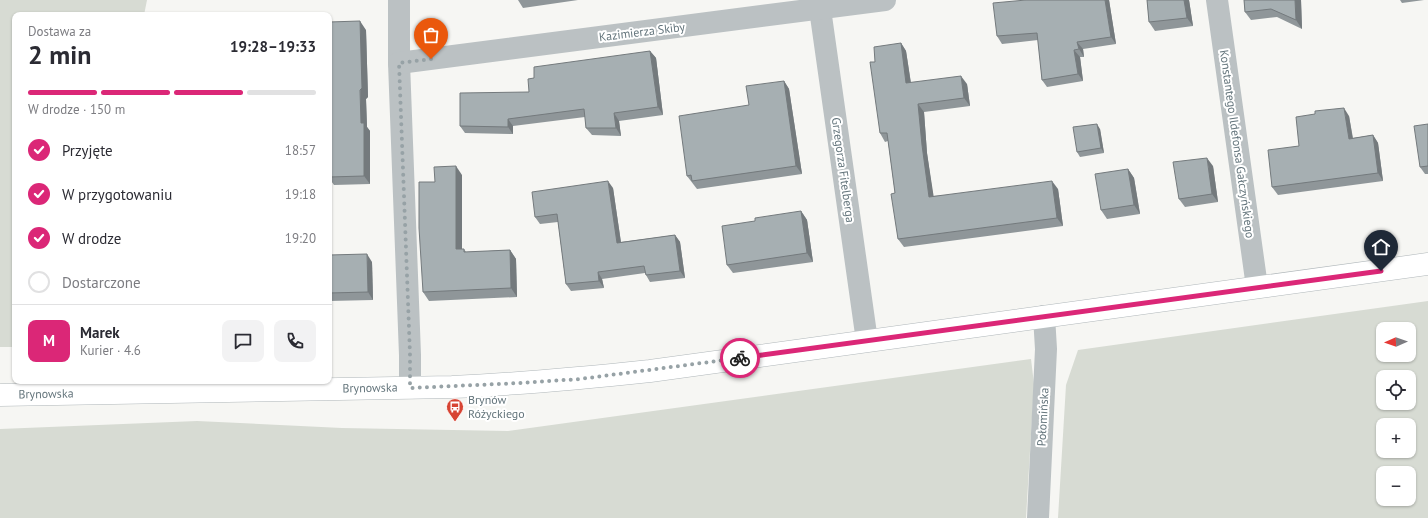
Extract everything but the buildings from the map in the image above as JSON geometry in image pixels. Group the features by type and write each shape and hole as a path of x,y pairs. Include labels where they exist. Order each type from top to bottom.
{"main road":[{"name":"Brynowska","path":"0,395 410,388 513,384 580,379 1428,264"}],"street":[{"path":"399,0 399,63 410,388"},
{"name":"Kazimierza Skiby","path":"399,63 820,5 885,0"},
{"name":"Konstantego Ildefonsa Gałczyńskiego","path":"1217,0 1257,288"},
{"name":"Grzegorza Fitelberga","path":"820,5 867,340"},
{"name":"Połomińska","path":"1038,518 1046,349 1044,316"}],"shaded area":[{"path":"0,0 147,0 145,12 12,12 12,347 0,347"},
{"path":"1428,301 1428,518 1058,518 1066,385 1078,350"},
{"path":"1031,359 1034,384 1026,518 0,518 0,429 197,421 342,428 508,431"}],"way so far":[{"path":"431,59 399,63 410,388 452,387 580,379 740,358"}],"place":[{"name":"Brynów Różyckiego","path":"455,422"}],"route":[{"path":"740,358 1381,271"}]}
